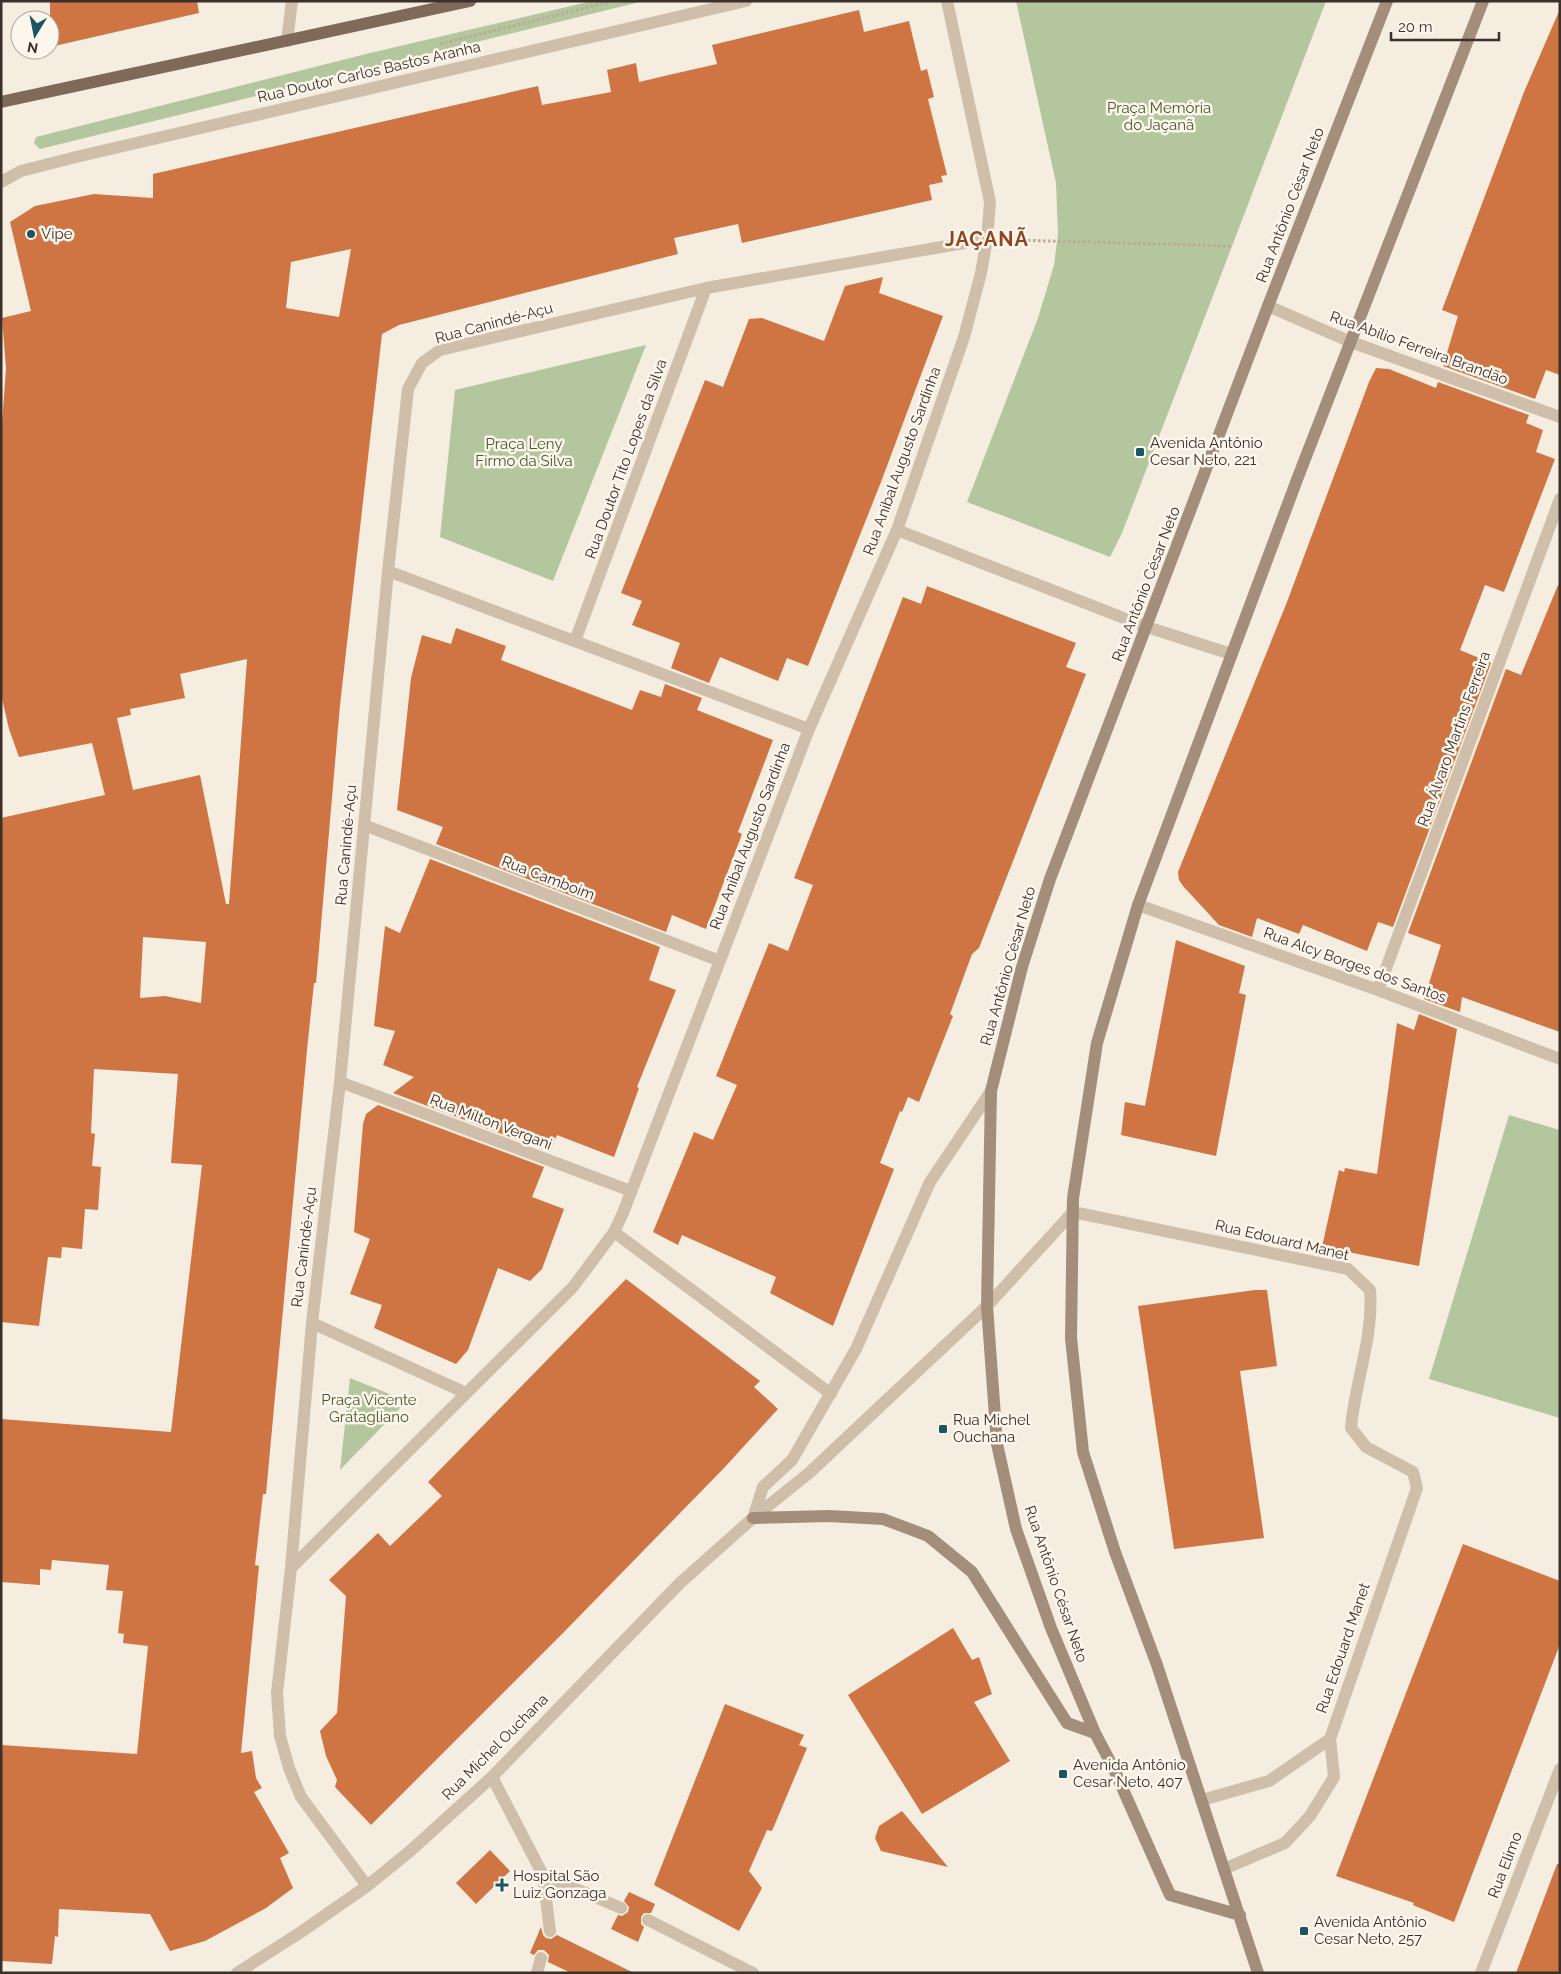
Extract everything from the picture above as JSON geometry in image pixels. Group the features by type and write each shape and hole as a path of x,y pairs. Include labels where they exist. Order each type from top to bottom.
{"main road":[{"path":"1,102 470,1"}],"street":[{"path":"287,41 292,1"},
{"name":"Rua Doutor Carlos Bastos Aranha","path":"1,182 21,171 76,157 746,1"},
{"name":"Rua Anibal Augusto Sardinha","path":"291,1568 573,1288 614,1232 809,729 897,530 964,337 981,273 987,239 990,202 948,1"},
{"name":"Rua Antônio César Neto","path":"1240,1915 1170,1895 1113,1767 1095,1734 1051,1628 1016,1529 997,1444 987,1306 991,1091 1022,967 1050,879 1268,306 1387,1"},
{"path":"1258,1973 1157,1665 1115,1552 1083,1452 1071,1338 1073,1212 1079,1150 1097,1043 1138,905 1231,654 1483,1"},
{"name":"Rua Canindé-Açu","path":"367,1886 301,1797 289,1768 280,1736 277,1693 291,1568 312,1323 340,1082 388,571 408,389 422,363 440,350 706,288 987,239"},
{"name":"Rua Doutor Tito Lopes da Silva","path":"576,641 706,288"},
{"name":"Rua Abílio Ferreira Brandão","path":"1268,306 1351,342 1560,416"},
{"name":"Rua Álvaro Martins Ferreira","path":"1378,990 1560,499"},
{"path":"897,530 1147,627 1231,654"},
{"path":"388,571 809,729"},
{"name":"Rua Camboim","path":"364,825 720,961"},
{"name":"Rua Alcy Borges dos Santos","path":"1138,905 1378,990 1560,1059"},
{"name":"Rua Mílton Vergani","path":"340,1082 631,1191"},
{"name":"Rua Michel Ouchana","path":"753,1518 764,1486 792,1460 856,1349 930,1182 991,1091"},
{"name":"Rua Michel Ouchana","path":"237,1973 367,1886 409,1852 492,1778 680,1584 753,1518 809,1473 987,1306 1073,1212"},
{"name":"Rua Edouard Manet","path":"1073,1212 1348,1269 1370,1290 1372,1310 1367,1346 1353,1403 1351,1428 1366,1447 1413,1472 1417,1488 1330,1739 1334,1777 1310,1816 1285,1842 1224,1869"},
{"path":"614,1232 830,1394"},
{"path":"312,1323 466,1393"},
{"path":"753,1518 829,1516 883,1519 928,1536 972,1572 1067,1722 1095,1734"},
{"path":"1202,1800 1269,1780 1330,1739"},
{"name":"Rua Elimo","path":"1481,1973 1560,1769"},
{"path":"492,1778 543,1875 550,1931"},
{"path":"543,1875 621,1908"},
{"path":"648,1920 752,1973"},
{"path":"537,1973 541,1958"}],"path":[{"path":"987,239 1232,246"}],"green space":[{"path":"592,1 644,1 40,149 34,143 36,137 370,53"},
{"name":"Praça Memória do Jaçanã","path":"1016,1 1326,1 1122,533 1110,557 967,502 1038,318 1054,265 1058,234 1056,183"},
{"name":"Praça Leny Firmo da Silva","path":"646,345 553,581 440,537 455,390"},
{"path":"1509,1115 1560,1130 1560,1418 1429,1379"},
{"name":"Praça Vicente Gratagliano","path":"350,1378 397,1397 405,1403 340,1470"}],"building":[{"path":"50,1 197,1 199,13 60,45 60,10 50,10"},
{"path":"1560,9 1560,375 1546,370 1535,399 1443,366 1458,316 1442,310 1524,92"},
{"path":"859,10 864,32 909,21 921,71 927,69 934,97 928,99 947,175 941,176 943,182 929,185 932,200 742,243 738,224 674,238 678,254 399,325 382,334 340,705 316,983 314,983 307,1050 266,1494 263,1494 255,1565 259,1566 241,1753 252,1751 256,1778 262,1788 254,1792 289,1853 280,1858 293,1888 266,1908 205,1941 170,1951 150,1914 59,1909 58,1937 55,1936 52,1964 1,1961 1,1745 137,1754 148,1646 123,1643 124,1634 118,1633 123,1591 106,1590 109,1565 52,1560 51,1570 40,1569 40,1585 1,1582 1,1419 171,1432 202,1165 171,1163 178,1074 94,1069 91,1133 95,1134 92,1166 101,1167 98,1210 85,1209 82,1249 62,1247 61,1258 48,1257 39,1326 1,1322 1,818 105,795 92,743 19,757 9,729 1,694 1,437 6,368 2,318 31,311 10,222 35,206 94,194 153,198 153,174 538,86 542,105 611,92 607,70 636,63 639,82 717,64 712,45","holes":["351,249 339,317 286,308 291,262","247,659 229,904 226,904 200,775 133,790 117,718 131,715 130,709 185,698 180,674","143,937 206,942 201,1003 165,996 140,998"]},
{"path":"883,277 879,293 943,316 881,482 808,666 787,658 778,681 720,657 709,683 671,668 680,643 632,625 642,601 621,593 705,380 723,387 749,319 762,318 824,341 845,286"},
{"path":"1376,368 1389,369 1436,388 1438,382 1529,415 1526,423 1543,430 1536,452 1555,459 1504,592 1485,585 1460,650 1491,663 1393,927 1378,922 1367,951 1303,925 1299,934 1257,918 1252,937 1219,925 1183,886 1179,880 1178,872 1287,602 1369,382"},
{"path":"1558,585 1560,586 1560,1032 1462,997 1460,1012 1424,999 1441,945 1408,933 1506,669 1521,675"},
{"path":"927,586 1076,643 1066,667 1086,674 979,948 972,954 950,1014 953,1016 919,1102 908,1097 902,1112 900,1111 880,1163 894,1169 833,1326 770,1293 776,1277 682,1235 678,1245 653,1232 694,1132 713,1140 737,1085 716,1076 769,943 788,951 813,885 794,878 903,597 921,604"},
{"path":"456,628 506,646 501,660 632,710 640,690 661,697 665,684 702,698 697,710 773,740 738,832 742,834 706,929 672,915 666,932 436,844 443,827 397,810 411,678 422,635 451,644"},
{"path":"430,859 660,947 649,980 676,990 637,1087 639,1088 614,1157 557,1135 550,1152 393,1093 414,1077 383,1065 395,1031 374,1026 385,926 400,933"},
{"path":"1176,940 1245,966 1239,993 1246,995 1216,1156 1121,1135 1125,1102 1145,1106"},
{"path":"1419,1014 1457,1029 1419,1266 1322,1247 1339,1170 1344,1172 1345,1168 1377,1174 1397,1023 1414,1030"},
{"path":"378,1105 544,1167 532,1197 564,1209 542,1269 530,1281 498,1268 468,1350 456,1364 374,1328 382,1305 350,1294 370,1239 354,1232 363,1124 366,1114"},
{"path":"626,1279 760,1381 754,1387 778,1409 724,1468 564,1632 371,1825 335,1787 337,1780 326,1756 320,1731 337,1713 346,1596 329,1580 378,1533 390,1546 442,1496 428,1482"},
{"path":"1267,1290 1277,1366 1240,1371 1264,1538 1174,1549 1138,1306"},
{"path":"1463,1544 1560,1581 1560,1644 1454,1922 1413,1905 1414,1903 1336,1876"},
{"path":"953,1628 972,1660 979,1657 992,1694 974,1702 1010,1761 922,1814 848,1695"},
{"path":"725,1704 804,1735 799,1745 807,1748 772,1831 767,1830 749,1871 762,1888 739,1931 654,1885"},
{"path":"902,1811 948,1867 881,1851 875,1838 879,1826"},
{"path":"490,1850 510,1871 476,1904 456,1883"},
{"path":"1557,1864 1560,1864 1560,1973 1516,1973"},
{"path":"629,1892 655,1904 651,1913 644,1913 641,1917 641,1924 644,1927 638,1942 611,1929 618,1915 622,1916 628,1912 629,1907 624,1901"},
{"path":"541,1927 546,1938 551,1939 557,1935 634,1973 571,1973 548,1962 549,1955 544,1950 538,1950 534,1955 530,1953"}],"place":[{"name":"Vipe","path":"31,234"},
{"name":"Avenida Antônio Cesar Neto, 221","path":"1140,452"},
{"name":"Rua Michel Ouchana","path":"943,1429"},
{"name":"Avenida Antônio Cesar Neto, 407","path":"1063,1774"},
{"name":"Hospital São Luiz Gonzaga","path":"502,1885"},
{"name":"Avenida Antônio Cesar Neto, 257","path":"1304,1931"}],"district":[{"name":"JAÇANÃ","path":"987,239"}]}
